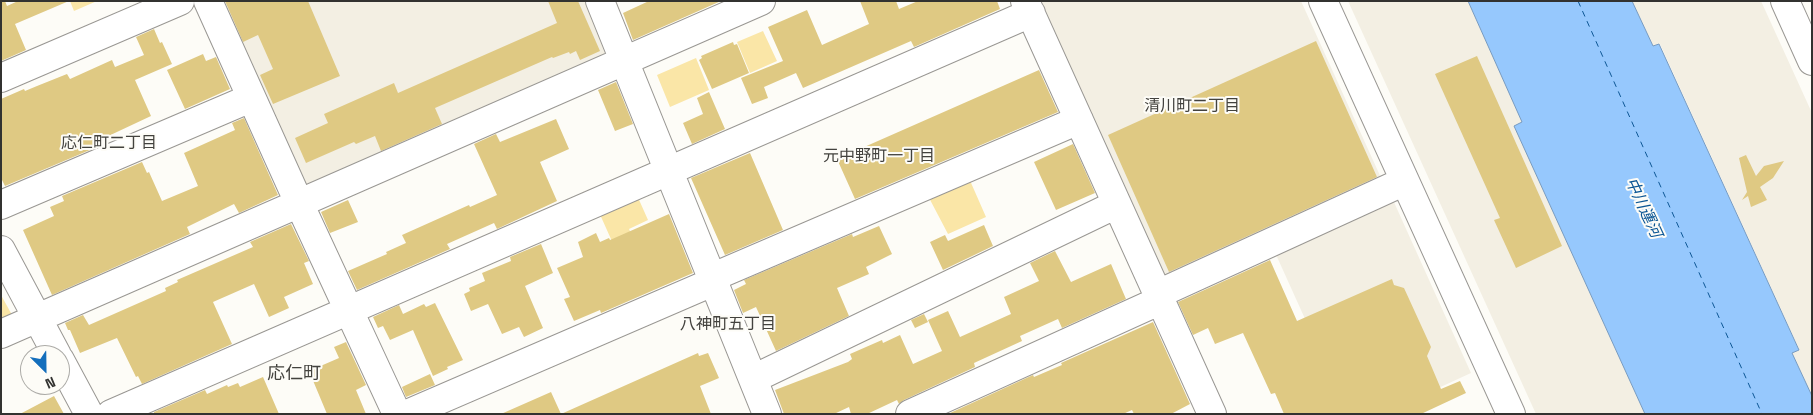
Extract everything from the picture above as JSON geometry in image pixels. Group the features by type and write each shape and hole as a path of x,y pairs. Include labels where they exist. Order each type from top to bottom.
{"street":[{"path":"1,78 180,1"},
{"path":"208,1 397,414"},
{"path":"600,1 670,170 767,414"},
{"path":"1323,1 1511,414"},
{"path":"1785,1 1812,60"},
{"path":"1,334 625,61 753,3"},
{"path":"111,414 670,170 1028,7 1212,414"},
{"path":"1,204 251,98"},
{"path":"407,414 1079,120"},
{"path":"910,414 1405,181"},
{"path":"753,379 1117,204"},
{"path":"1,250 52,345"},
{"path":"70,379 89,414"}],"shaded area":[{"path":"70,1 97,1 74,11"},
{"path":"219,1 590,1 610,51 606,58 308,188 301,184"},
{"path":"1036,1 1301,1 1382,180 1167,282"},
{"path":"1348,1 1468,1 1523,122 1515,127 1645,414 1536,414"},
{"path":"1632,1 1761,1 1812,113 1812,396 1792,353 1799,349 1660,44 1653,46"},
{"path":"763,31 777,61 750,73 737,42"},
{"path":"696,58 709,90 670,107 657,75"},
{"path":"968,176 986,217 948,234 927,194"},
{"path":"636,193 648,220 629,229 642,258 623,266 598,210"},
{"path":"1393,200 1471,373 1382,414 1348,414 1273,248"},
{"path":"1,295 12,315 1,320"}],"water":[{"name":"中川運河","path":"1468,1 1632,1 1653,46 1659,44 1799,350 1792,353 1812,396 1812,414 1645,414 1514,126 1522,122"}],"building":[{"path":"1,1 5,1 7,6 18,1 69,1 15,24 26,50 1,61"},
{"path":"225,1 308,1 340,76 273,104 260,75 273,69 258,35 243,42"},
{"path":"548,1 578,1 600,51 580,60 576,51 552,57 435,108 442,124 381,151 375,136 356,144 354,142 306,163 295,138 328,123 324,114 394,83 398,93 557,23"},
{"path":"649,1 721,1 633,40 623,13"},
{"path":"860,1 896,1 899,9 918,1 997,1 1000,9 914,47 911,41 803,88 796,73 764,87 768,98 752,104 741,78 783,61 768,27 807,10 822,45 869,24"},
{"path":"154,29 172,64 135,80 151,116 102,139 104,144 5,186 1,178 1,99 67,74 70,79 112,60 115,67 144,55 136,37"},
{"path":"1316,41 1377,177 1169,272 1108,135"},
{"path":"733,42 734,45 737,44 749,73 712,89 699,60 702,58 701,56"},
{"path":"203,54 206,61 216,57 230,89 185,109 167,70"},
{"path":"1477,56 1562,246 1516,268 1494,220 1500,218 1435,74"},
{"path":"1039,70 1058,112 855,199 837,159"},
{"path":"616,82 633,124 615,131 598,90"},
{"path":"709,92 725,129 692,144 683,123 703,114 697,98"},
{"path":"244,118 278,195 239,213 234,204 187,227 190,234 52,295 23,230 54,216 50,207 64,201 62,196 142,162 147,173 149,172 162,201 198,186 184,153 235,130 232,123"},
{"path":"556,119 569,149 540,162 557,201 497,229 494,223 447,244 450,249 357,290 348,271 387,254 386,252 406,243 402,235 469,205 470,207 497,195 474,144 496,134 500,142"},
{"path":"1073,144 1095,193 1056,210 1034,162"},
{"path":"750,153 783,230 725,255 691,178"},
{"path":"1746,155 1756,176 1764,166 1784,161 1773,178 1760,187 1767,200 1751,207 1748,196 1742,200 1747,192 1739,158"},
{"path":"348,200 358,222 330,233 321,212"},
{"path":"669,214 693,273 601,313 600,310 574,321 564,299 570,297 557,268 583,257 578,242 596,233 600,242 609,238 610,240"},
{"path":"291,224 309,261 304,263 313,284 284,297 289,308 269,317 254,284 213,302 232,344 142,384 138,376 136,377 117,338 80,353 65,323 83,315 89,325 166,291 165,288 178,282 177,280 253,247 250,242"},
{"path":"984,225 993,246 943,270 930,242 945,235 948,241"},
{"path":"879,226 892,254 866,267 869,274 837,288 849,316 776,351 756,307 743,313 734,290 746,284 744,280 852,234 853,237"},
{"path":"541,244 553,273 525,286 543,328 524,337 519,327 502,334 488,304 471,311 464,294 470,291 469,288 485,281 482,273 511,261 510,257"},
{"path":"1055,251 1071,282 1111,264 1126,299 1062,328 1058,319 1020,336 1022,341 974,363 975,367 899,404 897,400 867,414 851,414 849,407 834,414 784,414 775,390 848,362 852,359 850,354 882,340 883,343 900,335 913,364 942,351 928,320 948,311 960,337 1011,314 1004,297 1039,281 1030,263"},
{"path":"1270,260 1297,321 1392,279 1394,285 1404,288 1431,347 1427,356 1441,389 1460,381 1466,393 1421,414 1284,414 1275,393 1271,394 1243,333 1215,344 1208,328 1193,335 1178,302"},
{"path":"435,303 463,360 433,376 413,330 390,340 383,326 378,328 373,317 399,305 403,314 424,304 426,307"},
{"path":"924,314 928,322 915,328 911,320"},
{"path":"1153,322 1190,404 1171,414 1134,414 1132,410 1123,414 948,414 1033,375 1034,377 1062,365 1061,363"},
{"path":"346,342 366,385 356,390 366,414 327,414 309,371 339,358 334,347"},
{"path":"698,353 699,356 708,353 719,378 700,386 711,414 561,414"},
{"path":"430,374 435,385 406,397 402,387"},
{"path":"263,377 279,414 154,414 154,412 205,390 207,394 227,385 228,387 238,383 240,387"},
{"path":"551,392 561,414 501,414"},
{"path":"54,396 64,414 20,414"}],"ferry route":[{"path":"1578,1 1762,414"}],"district":[{"name":"清川町二丁目","path":"1192,107"},
{"name":"応仁町二丁目","path":"109,144"},
{"name":"元中野町一丁目","path":"879,157"},
{"name":"八神町五丁目","path":"728,325"},
{"name":"応仁町","path":"294,374"}]}
